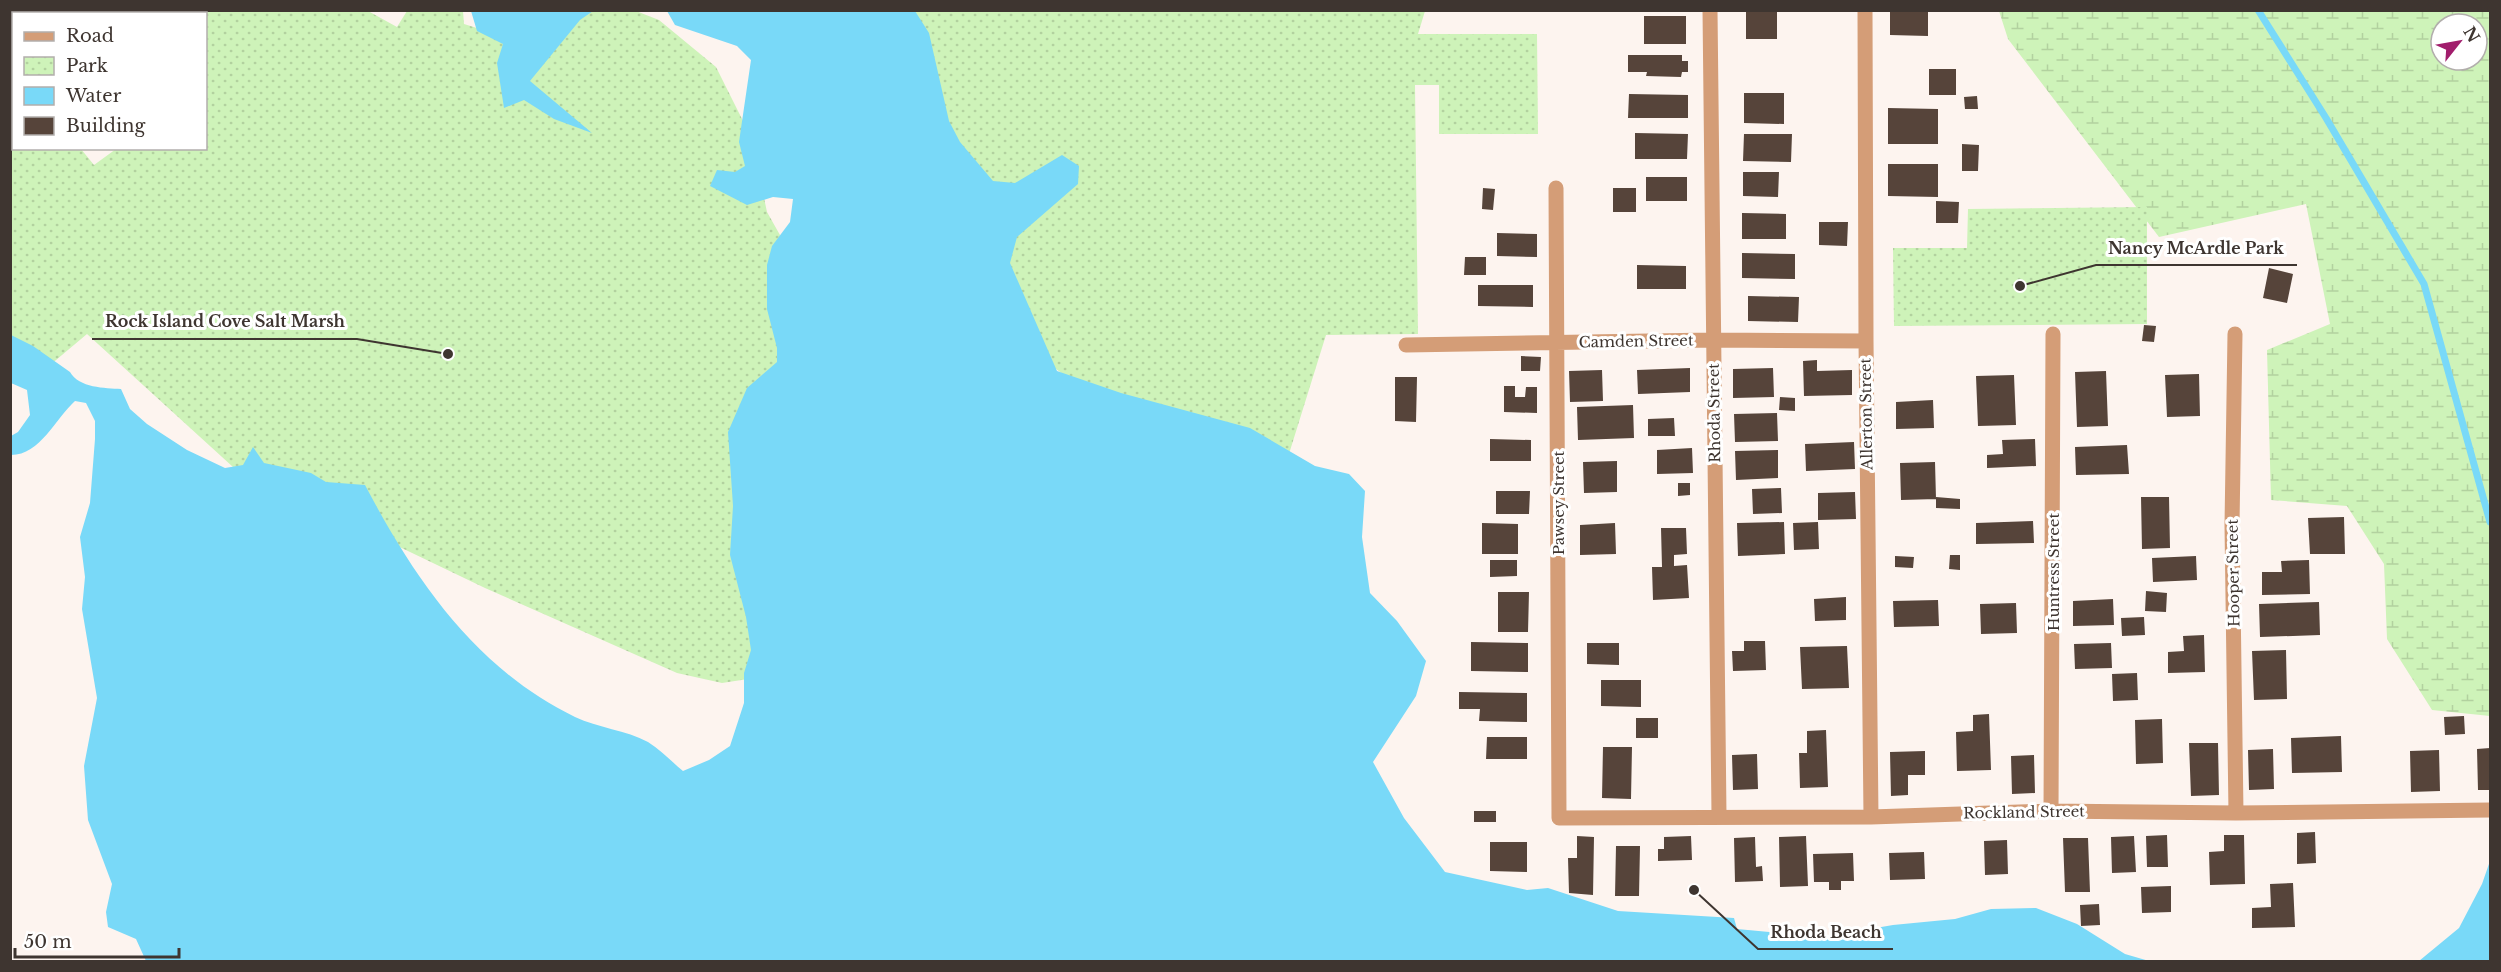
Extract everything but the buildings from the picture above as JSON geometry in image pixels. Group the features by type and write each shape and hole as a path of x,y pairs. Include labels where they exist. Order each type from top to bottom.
{"street":[{"name":"Rhoda Street","path":"1710,10 1719,815"},
{"name":"Allerton Street","path":"1865,10 1871,817"},
{"name":"Pawsey Street","path":"1557,188 1558,818"},
{"name":"Huntress Street","path":"2052,811 2053,334"},
{"name":"Hooper Street","path":"2235,334 2232,525 2236,813"},
{"name":"Camden Street","path":"1406,345 1713,340 1866,341"},
{"name":"Rockland Street","path":"1558,818 1719,815 1871,817 2052,811 2236,813 2490,810"}],"green space":[{"path":"368,11 397,27 407,11 463,11 464,24 493,33 531,11 636,11 659,20 716,67 751,137 767,212 807,283 761,629 748,679 722,683 677,673 485,588 233,467 87,334 37,376 26,368 11,385 10,83 12,84 12,150 82,150 94,165 115,150 207,150 207,12 118,12"},
{"path":"697,11 1425,11 1418,34 1537,34 1538,134 1439,134 1439,85 1415,85 1418,334 1326,335 1274,502 1082,388 978,312 777,83 712,21"},
{"path":"1999,11 2490,11 2490,716 2432,710 2387,639 2384,564 2347,506 2271,500 2267,350 2330,324 2306,204 2159,237 2008,39"},
{"path":"2147,207 2147,324 1894,326 1893,248 1967,248 1968,209"}],"water":[{"path":"471,11 593,11 580,20 530,81 592,133 554,119 524,100 504,108 497,63 503,44 477,31"},
{"path":"667,11 915,11 929,33 949,121 960,142 993,181 1015,183 1062,155 1079,166 1078,184 1017,237 1010,263 1057,371 1121,393 1250,428 1315,466 1349,474 1365,491 1362,537 1370,593 1397,621 1426,661 1416,696 1373,762 1404,818 1445,872 1527,890 1548,888 1618,911 1734,918 1737,929 1823,937 1893,925 1955,919 1991,909 2036,908 2077,924 2125,954 2149,961 146,961 136,939 108,927 106,912 112,884 88,820 84,766 97,698 82,609 85,577 80,537 90,503 95,421 86,403 75,401 31,449 11,455 11,436 18,432 30,415 27,390 11,383 11,335 33,346 86,384 121,389 130,409 147,424 187,450 225,468 243,465 253,447 264,463 311,473 326,482 365,485 405,555 427,587 478,648 507,674 540,697 575,717 648,742 683,771 709,760 730,746 744,703 744,673 751,650 746,617 730,555 733,506 728,432 747,388 777,362 777,348 767,309 767,265 772,246 790,222 793,199 773,197 747,205 710,186 717,170 735,172 745,166 739,142 751,60 737,46 675,25"},
{"path":"2490,861 2490,961 2419,961 2459,928 2482,884"}],"waterway":[{"path":"2258,10 2326,118 2424,284 2490,522"}],"place":[{"name":"Nancy McArdle Park","path":"2020,286"},
{"name":"Rock Island Cove Salt Marsh","path":"448,354"},
{"name":"Rhoda Beach","path":"1694,890"}]}
